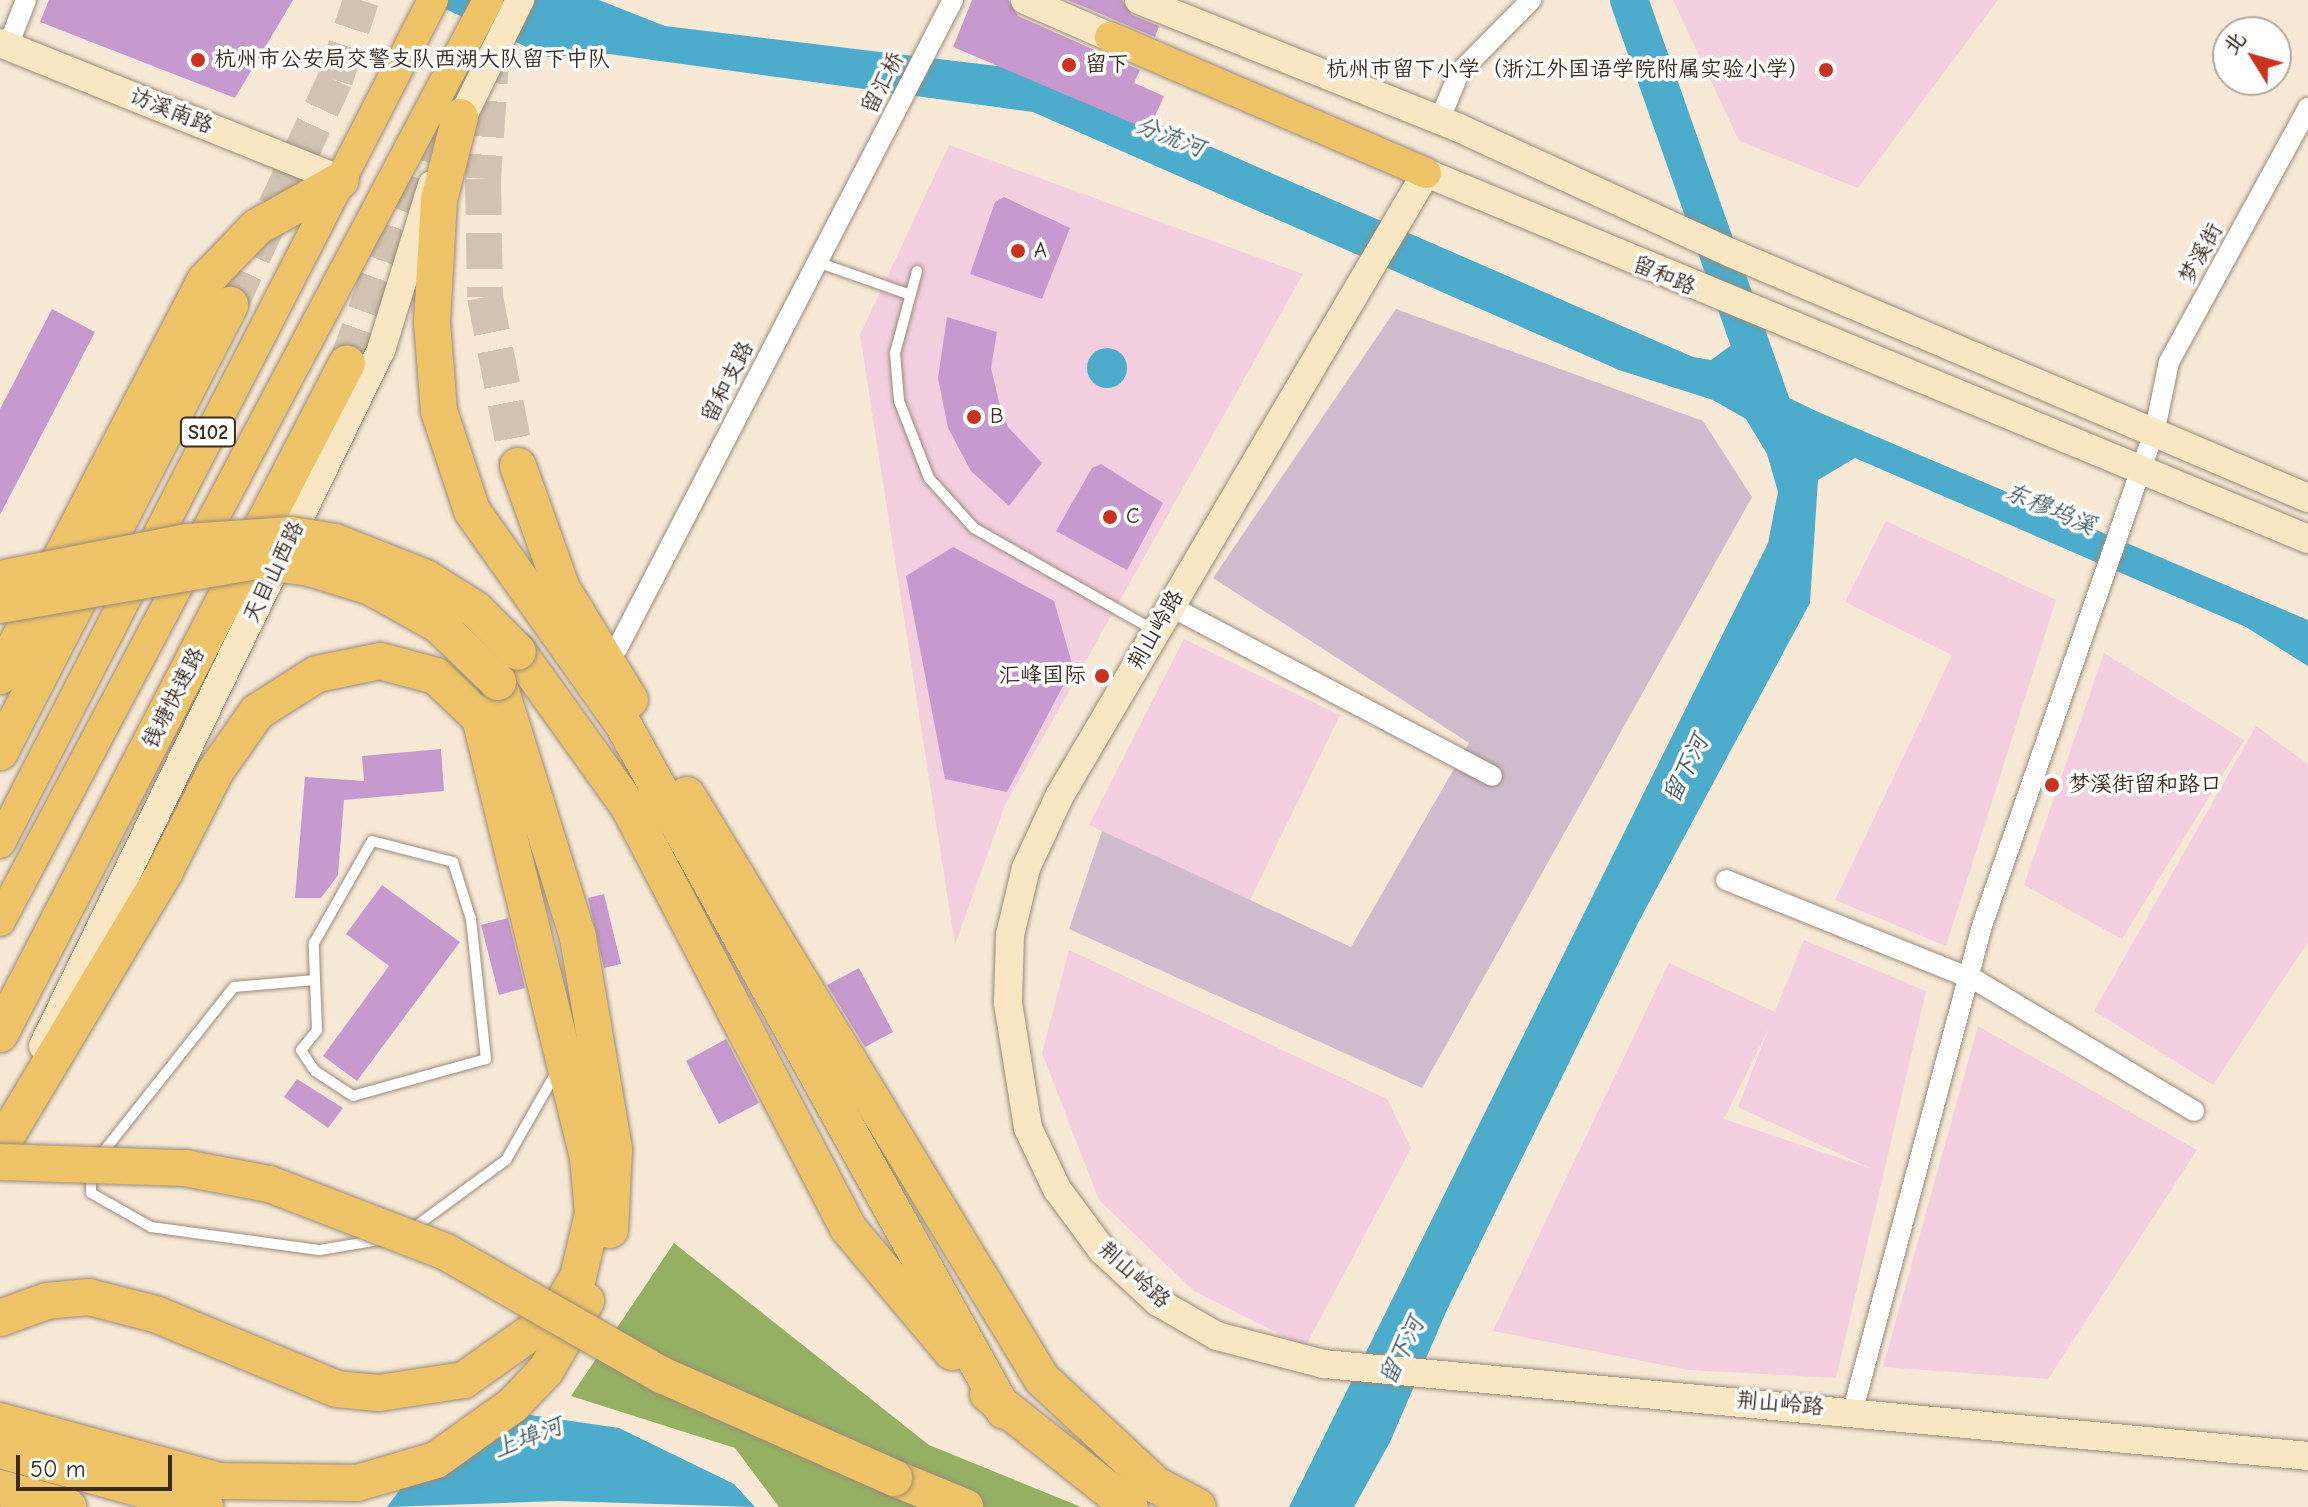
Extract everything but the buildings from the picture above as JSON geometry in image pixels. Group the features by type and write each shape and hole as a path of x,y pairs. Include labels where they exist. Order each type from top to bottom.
{"highway":[{"path":"460,117 439,200 432,322 439,411 472,511 624,726 1004,1411"},
{"path":"0,676 205,281 257,227 341,180"},
{"path":"0,752 230,305"},
{"name":"钱塘快速路","path":"0,1034 347,363"},
{"path":"518,466 562,589 1042,1379"},
{"path":"0,579 187,542 291,535 348,546 426,578 476,610 518,652 629,807 848,1228 1004,1411 1130,1507"},
{"path":"0,605 258,561 310,568 371,587 439,625 498,682 578,938 614,1149 616,1206 597,1282 546,1370 477,1433 436,1460 357,1483 220,1481 0,1421"},
{"path":"0,1147 165,871 215,772 257,712 317,674 380,661 436,676 480,718 562,1063 588,1157 593,1214 578,1277 556,1315 464,1380 393,1392 337,1389 155,1314 89,1297 47,1301 0,1318"},
{"path":"0,1162 153,1165 269,1184 446,1252 662,1375 965,1507"},
{"path":"900,1224 1042,1379 1156,1485 1198,1507"},
{"path":"0,1450 205,1507"},
{"path":"0,1488 68,1507"}],"main road":[{"name":"天目山西路","path":"0,1132 381,350 426,201 460,117 480,49 488,0"},
{"name":"天目山西路","path":"0,921 480,49 520,0"},
{"name":"留和路","path":"1025,0 1721,301 2308,539"},
{"path":"1139,0 1439,121 1731,253 2155,429 2308,498"},
{"name":"S102","path":"0,840 26,793 88,659 341,180 426,12"},
{"name":"访溪南路","path":"4,45 341,180"},
{"name":"荆山岭路","path":"1426,173 1368,278 1155,631 1026,868 1010,935 1008,1003 1028,1128 1057,1189 1102,1250 1158,1302 1217,1336 1324,1364 1454,1378 1853,1410 2123,1443 2308,1456"}],"street":[{"path":"4,45 26,0"},
{"name":"留汇桥","path":"882,137 953,0"},
{"path":"1439,121 1459,73 1531,0"},
{"name":"梦溪街","path":"1853,1410 1969,978 2096,584 2155,429 2169,362 2308,108"},
{"name":"留和支路","path":"617,649 882,137"},
{"path":"1170,606 1492,776"},
{"path":"1726,880 1969,978 2194,1111"}],"lane":[{"path":"817,262 908,294"},
{"path":"917,271 908,294 895,353 899,401 929,478 974,528 1155,631"},
{"path":"372,841 453,862 471,919 486,1059 353,1096 315,1071 301,1050 317,1030 315,980 314,943 372,841"},
{"path":"315,980 234,987 90,1171 91,1193 151,1227 281,1247 372,1245 413,1229 506,1160 562,1063"}],"shaded area":[{"name":"杭州市留下小学（浙江外国语学院附属实验小学）","path":"1673,0 1998,0 1858,188 1739,141"},
{"name":"汇峰国际","path":"949,145 1303,274 1005,805 955,945 860,335"},
{"path":"1396,309 1703,421 1752,497 1422,1088 1069,929 1102,831 1351,947 1469,743 1213,578"},
{"path":"1886,521 2056,600 1946,946 1835,900 1952,655 1845,602"},
{"path":"1184,639 1340,715 1249,902 1089,825"},
{"path":"2104,653 2244,740 2122,939 2024,885"},
{"path":"2256,726 2308,764 2308,942 2213,1085 2094,1011"},
{"path":"1804,940 1926,991 1836,1378 1688,1370 1493,1331 1669,963 1775,1012","holes":["1769,1028 1738,1107 1872,1169 1724,1119"]},
{"path":"1069,950 1387,1099 1411,1148 1305,1347 1194,1291 1099,1200 1042,1053"},
{"path":"1978,1026 2197,1150 2048,1379 1883,1367"}],"green space":[{"path":"674,1243 929,1445 1081,1507 779,1507 735,1448 571,1396"}],"water":[{"name":"分流河","path":"426,0 599,0 665,26 1023,69 1072,86 1693,357 1711,360 1730,346 1768,359 1787,397 2308,620 2308,666 2246,627 1855,458 1818,480 1810,603 1638,923 1446,1312 1390,1442 1354,1507 1289,1507 1768,543 1778,492 1767,454 1746,419 1713,400 1619,370 1033,112 609,54 548,57"},
{"path":"1107,348 1121,354 1127,368 1121,382 1107,388 1093,382 1087,368 1093,354"},
{"name":"上埠河","path":"502,1411 619,1428 734,1484 755,1507 559,1501 387,1507 441,1434"}],"waterway":[{"name":"留下河","path":"1629,0 1771,404"}],"tunnel":[{"path":"230,305 335,80 361,0"},
{"path":"492,47 483,179 485,297 518,466"},
{"path":"347,363 440,104"}],"place":[{"name":"杭州市公安局交警支队西湖大队留下中队","path":"198,60"},
{"name":"留下","path":"1069,65"},
{"name":"杭州市留下小学（浙江外国语学院附属实验小学）","path":"1826,70"},
{"name":"A","path":"1018,251"},
{"name":"B","path":"974,417"},
{"name":"C","path":"1110,517"},
{"name":"汇峰国际","path":"1102,676"},
{"name":"梦溪街留和路口","path":"2052,785"}],"water label":[{"name":"东穆坞溪","path":"2050,509"}]}
